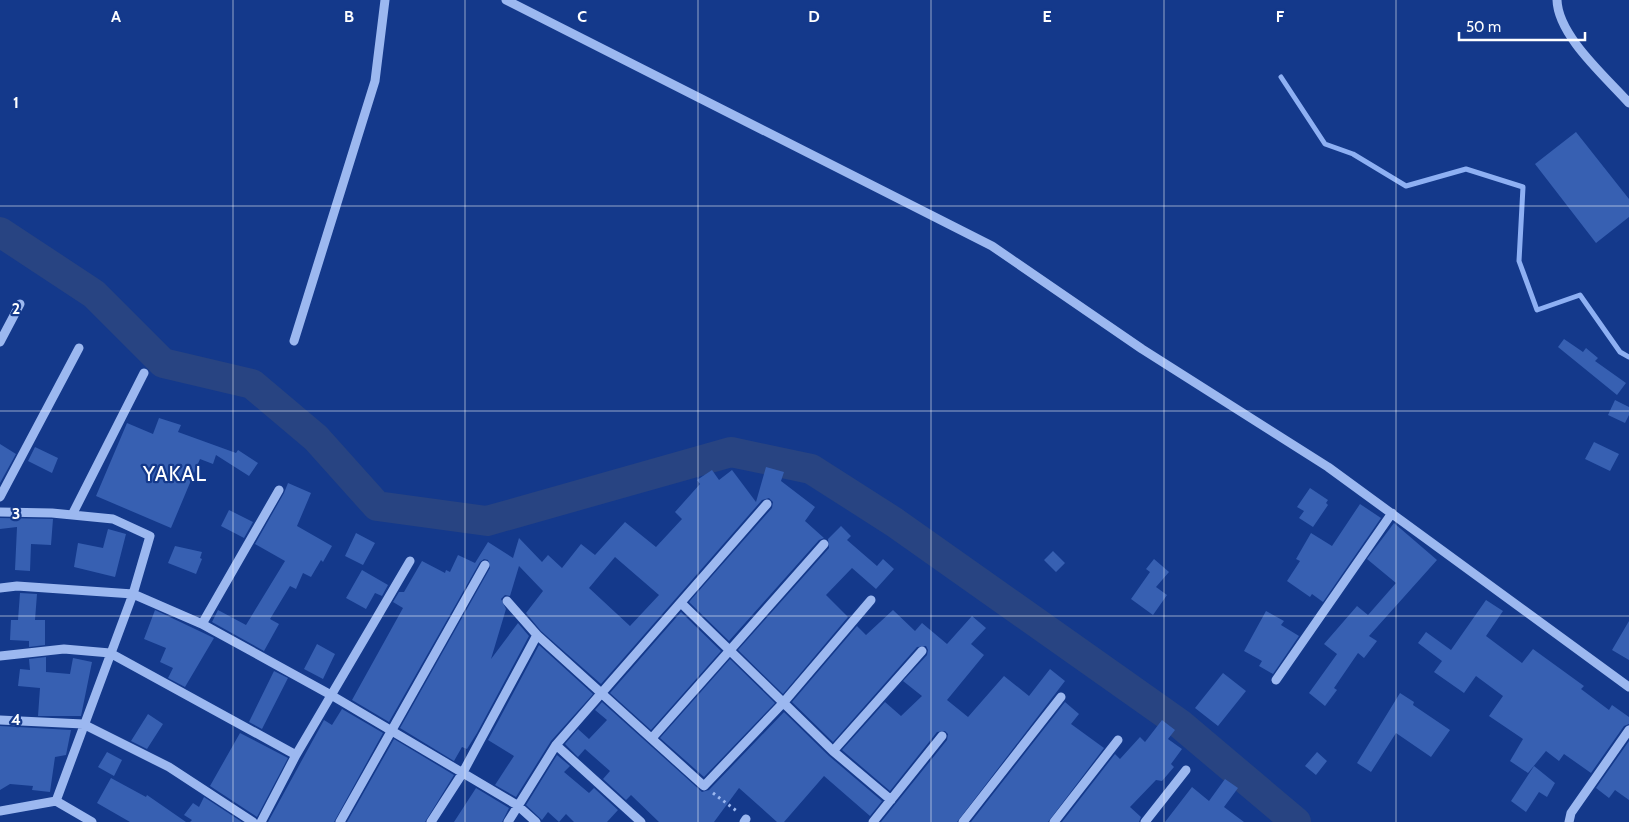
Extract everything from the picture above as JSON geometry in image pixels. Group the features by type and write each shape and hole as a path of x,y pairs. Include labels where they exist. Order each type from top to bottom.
{"street":[{"path":"294,341 375,81 385,0"},
{"path":"506,0 992,246 1142,349 1328,467 1629,687"},
{"path":"1557,0 1570,37 1629,103"},
{"path":"0,342 20,304"},
{"path":"0,497 79,348"},
{"path":"72,515 144,373"},
{"path":"202,624 280,490"},
{"path":"508,822 556,745 768,504"},
{"path":"0,512 113,519 150,536 133,594 83,724 56,801"},
{"path":"1276,680 1392,513"},
{"path":"652,738 824,544"},
{"path":"261,822 296,755 410,561"},
{"path":"340,822 485,565"},
{"path":"0,588 18,586 133,594 202,624 331,695 517,805 536,822"},
{"path":"507,602 537,635 704,786 783,703 871,600"},
{"path":"681,603 731,649 833,751 891,800"},
{"path":"431,822 462,774 537,635"},
{"path":"0,656 64,649 110,653 296,755"},
{"path":"833,751 922,650"},
{"path":"963,822 1061,697"},
{"path":"0,720 83,724 169,767 253,822"},
{"path":"1569,822 1571,813 1629,730"},
{"path":"874,822 942,736"},
{"path":"1054,822 1118,740"},
{"path":"556,745 641,822"},
{"path":"1145,822 1186,770"},
{"path":"0,811 56,801 92,822"}],"path":[{"path":"704,786 745,821"}],"building":[{"path":"1576,132 1629,199 1629,217 1596,243 1535,164"},
{"path":"1564,339 1583,352 1586,348 1598,358 1595,361 1626,383 1617,395 1558,347"},
{"path":"1615,400 1629,407 1629,415 1625,423 1608,415"},
{"path":"159,418 181,425 178,432 236,453 238,450 258,463 249,476 216,455 213,464 200,459 171,528 96,496 127,423 153,434"},
{"path":"1594,442 1619,454 1610,471 1585,459"},
{"path":"0,444 16,454 0,483"},
{"path":"35,447 58,458 52,473 28,461"},
{"path":"766,467 784,472 781,481 815,507 805,521 824,538 819,540 729,641 689,602 772,508 773,502 769,498 762,500 601,684 541,631 526,613 543,591 519,566 510,596 505,595 501,599 506,609 491,659 518,623 529,636 477,733 467,749 462,747 454,761 400,728 490,568 488,560 484,559 480,562 389,722 352,700 403,608 393,602 399,592 404,592 422,561 445,573 446,570 450,572 458,555 475,563 488,542 513,558 519,538 542,562 548,555 562,568 581,544 595,555 625,522 656,547 682,519 675,512 700,484 697,480 712,470 719,480 732,470 756,502","holes":["615,557 659,595 630,626 589,588"]},
{"path":"288,483 311,493 297,526 332,546 323,562 321,560 311,577 303,573 296,589 290,586 270,619 279,624 264,651 212,622 218,610 246,625 285,561 255,544"},
{"path":"1310,488 1328,500 1326,503 1328,505 1313,527 1299,518 1304,511 1297,507"},
{"path":"1360,504 1381,518 1323,602 1312,594 1310,597 1287,581 1300,561 1296,559 1311,533 1332,546"},
{"path":"229,510 253,522 244,538 221,526"},
{"path":"0,518 53,519 51,545 31,544 30,571 15,570 17,527 0,529"},
{"path":"1394,523 1437,560 1369,636 1377,641 1364,658 1358,653 1334,688 1337,690 1325,706 1309,693 1337,654 1324,644 1357,606 1368,615 1396,583 1367,559"},
{"path":"841,526 851,536 847,540 877,566 883,559 894,569 876,589 852,568 826,595 848,617 783,694 738,650 829,548 828,539"},
{"path":"108,529 126,534 115,577 74,567 78,543 103,548"},
{"path":"356,533 375,543 363,565 345,556"},
{"path":"175,546 202,552 200,558 202,559 196,574 168,563"},
{"path":"1053,551 1065,563 1056,572 1044,560"},
{"path":"1154,559 1169,572 1156,587 1167,595 1153,615 1131,599 1150,572 1146,569"},
{"path":"362,570 388,585 382,596 375,593 366,609 346,598"},
{"path":"20,593 37,594 35,620 45,620 45,645 29,647 29,641 10,640 11,620 18,620"},
{"path":"1486,600 1503,611 1486,636 1522,663 1533,649 1584,686 1581,689 1609,710 1612,705 1629,717 1629,724 1624,726 1591,773 1564,754 1559,761 1546,751 1528,773 1510,761 1523,739 1489,716 1503,696 1476,676 1464,693 1434,672 1442,661 1418,643 1426,632 1451,650"},
{"path":"155,610 214,638 185,687 168,678 173,668 160,662 166,648 144,639"},
{"path":"893,610 915,631 922,623 947,644 972,616 986,628 971,644 984,655 947,700 968,717 1004,676 1029,696 1050,669 1065,681 957,822 881,822 947,740 948,734 945,731 937,732 890,791 842,750 885,702 901,716 922,696 903,681 927,655 928,650 926,646 917,647 833,742 792,702 857,626 866,635"},
{"path":"1266,611 1284,621 1281,625 1299,636 1273,674 1259,666 1262,661 1244,651"},
{"path":"681,612 721,651 651,730 610,693"},
{"path":"1629,621 1629,660 1612,650"},
{"path":"317,644 335,654 323,679 304,669"},
{"path":"539,645 593,694 551,741 516,797 495,785 514,756 488,740"},
{"path":"46,657 46,672 70,674 73,658 92,662 81,716 38,716 40,688 18,686 20,669 30,670 29,659"},
{"path":"730,659 775,703 704,777 660,738"},
{"path":"274,671 288,678 262,729 249,722"},
{"path":"1223,673 1246,691 1218,726 1195,708"},
{"path":"1400,693 1414,702 1413,705 1450,730 1431,757 1396,733 1371,772 1357,763"},
{"path":"602,702 702,792 709,790 784,712 829,756 882,801 870,816 824,776 784,822 777,822 739,788 714,822 659,822 631,795 626,800 603,779 610,771 585,749 578,757 565,744 578,729 589,739 607,720 595,710"},
{"path":"1065,702 1079,714 1071,724 1104,748 1048,822 971,822"},
{"path":"342,709 383,733 334,822 268,822 324,720 332,725"},
{"path":"148,714 163,724 147,749 131,741"},
{"path":"1162,720 1175,730 1168,739 1182,749 1171,764 1174,767 1162,781 1156,780 1130,807 1141,817 1139,822 1062,822 1115,754 1120,759 1140,737 1145,742"},
{"path":"0,726 71,730 66,755 55,757 50,792 32,790 33,786 10,784 0,790"},
{"path":"240,733 288,758 257,817 210,786"},
{"path":"394,739 454,775 425,822 347,822"},
{"path":"1629,741 1629,800 1615,790 1609,798 1596,788"},
{"path":"107,752 122,760 114,776 98,767"},
{"path":"1317,752 1327,761 1316,775 1305,766"},
{"path":"557,755 570,766 564,772 589,793 594,788 618,810 607,822 574,822 566,814 559,822 548,812 542,820 526,805"},
{"path":"1534,766 1555,783 1547,797 1539,792 1526,812 1511,801"},
{"path":"111,778 146,797 147,795 186,822 130,822 97,803"},
{"path":"1225,779 1238,788 1224,807 1244,822 1165,822 1192,787 1209,801"},
{"path":"476,788 509,808 502,822 454,822"},
{"path":"204,797 242,822 190,822 192,820 184,815 193,803 199,807"}],"waterway":[{"path":"1281,77 1325,144 1353,154 1406,186 1466,169 1523,187 1519,261 1537,310 1580,295 1620,352 1629,357"},
{"path":"0,232 94,294 163,363 252,384 316,438 377,506 487,521 731,452 811,469 894,522 1180,724 1296,822"}],"district":[{"name":"YAKAL","path":"175,474"}]}
